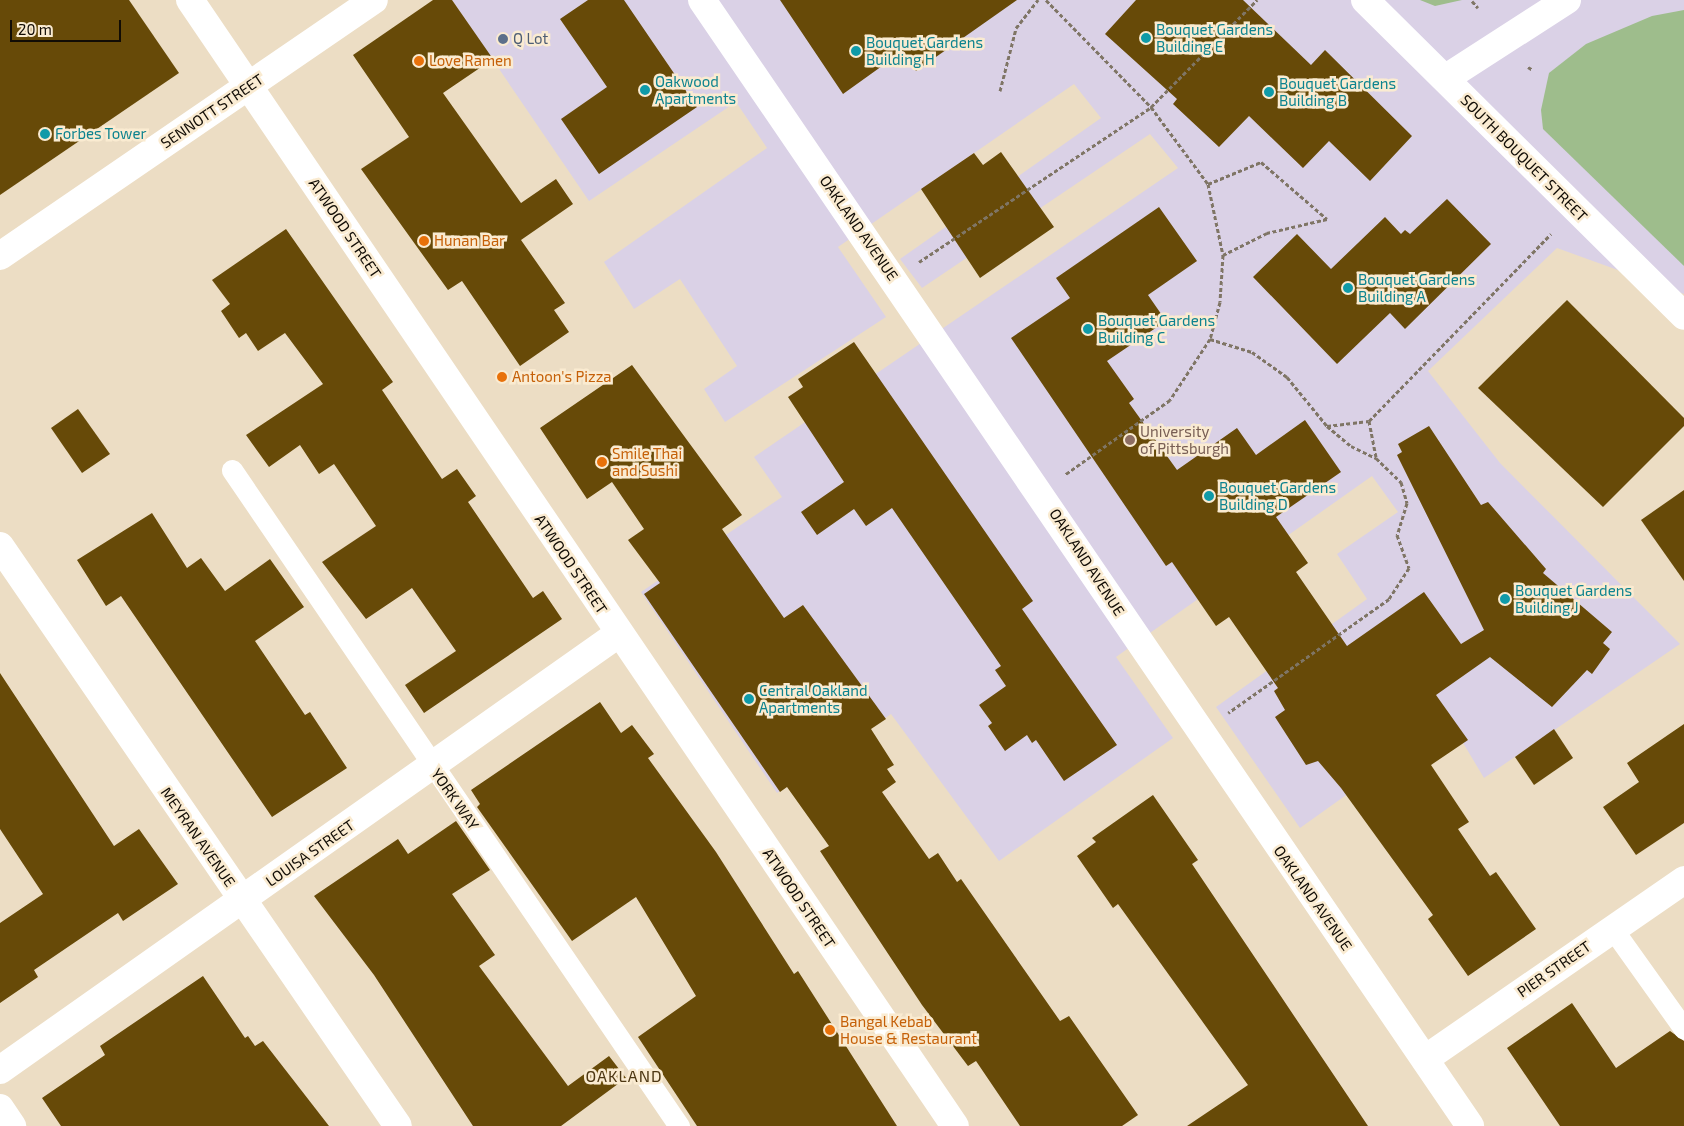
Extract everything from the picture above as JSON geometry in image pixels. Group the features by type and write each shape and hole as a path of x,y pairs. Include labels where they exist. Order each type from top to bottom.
{"street":[{"name":"ATWOOD STREET","path":"190,0 618,634 955,1126"},
{"name":"SENNOTT STREET","path":"0,256 374,0"},
{"name":"OAKLAND AVENUE","path":"702,0 1041,491 1199,732 1470,1126"},
{"name":"SOUTH BOUQUET STREET","path":"1365,0 1446,78 1684,316"},
{"path":"1446,78 1567,0"},
{"name":"MEYRAN AVENUE","path":"0,546 398,1126"},
{"name":"LOUISA STREET","path":"0,1070 433,767 618,634"},
{"name":"PIER STREET","path":"1425,1059 1684,880"},
{"path":"0,1108 12,1126"}],"lane":[{"name":"YORK WAY","path":"232,470 679,1126"},
{"path":"1612,928 1684,1028"}],"path":[{"path":"1000,91 1016,28 1038,0"},
{"path":"1041,491 1170,400 1210,339 1220,302 1223,255 1208,184 1151,107 1046,0"},
{"path":"916,264 1151,107 1257,0"},
{"path":"1472,1 1478,8"},
{"path":"1528,67 1533,70"},
{"path":"1208,184 1261,162 1327,219 1267,233 1223,255"},
{"path":"1327,426 1369,421 1551,234"},
{"path":"1199,732 1377,608 1401,584 1409,568 1396,535 1407,503 1401,482 1376,458 1351,446 1327,426 1287,377 1252,352 1210,339"},
{"path":"1369,421 1376,458"}],"shaded area":[{"name":"University of Pittsburgh","path":"452,0 1684,0 1684,294 1557,248 1428,371 1500,463 1680,644 1484,778 1450,721 1300,828 1216,707 1367,599 1337,554 1398,512 1372,476 1116,657 1173,738 999,861 891,714 777,793 641,592 782,497 754,457 1178,168 1150,134 922,288 900,259 1101,118 1074,84 838,247 886,317 725,422 704,389 737,366 680,279 634,309 604,262 767,148 736,102 589,201"}],"green space":[{"path":"1420,0 1462,0 1435,6"},
{"path":"1684,10 1684,266 1543,129 1541,110 1549,73 1586,44 1652,16"}],"building":[{"name":"Forbes Tower","path":"0,0 129,0 179,73 0,195"},
{"path":"433,0 452,0 493,59 443,93 521,203 556,179 573,204 521,240 565,303 554,310 569,332 520,366 462,281 448,290 361,169 409,137 353,55"},
{"name":"Oakwood Apartments","path":"588,0 624,0 697,107 599,174 561,119 607,87 560,19"},
{"name":"Bouquet Gardens Building H","path":"780,0 1017,0 916,71 903,51 843,94"},
{"name":"Bouquet Gardens Building B","path":"1136,0 1243,0 1311,65 1325,50 1412,136 1370,181 1329,141 1303,168 1249,116 1219,147 1173,104 1177,99 1105,34"},
{"path":"1001,152 1054,227 980,278 921,189 974,153 983,165"},
{"name":"Bouquet Gardens Building A","path":"1447,199 1491,244 1405,329 1390,313 1337,364 1253,277 1297,234 1331,269 1385,217 1401,234 1405,230 1410,234"},
{"path":"1159,207 1197,261 1148,295 1166,321 1107,361 1134,399 1129,403 1177,470 1237,428 1256,455 1305,420 1341,472 1276,517 1308,563 1296,572 1347,646 1424,592 1461,644 1484,630 1397,455 1402,452 1398,444 1429,426 1481,505 1488,502 1546,569 1543,573 1612,632 1603,643 1610,649 1592,674 1587,670 1552,707 1490,657 1436,695 1468,740 1431,765 1469,822 1458,829 1490,876 1496,872 1536,929 1468,976 1428,919 1433,915 1341,788 1318,761 1306,765 1275,717 1285,710 1274,691 1278,688 1229,617 1216,626 1172,562 1166,566 1011,338 1070,298 1056,278"},
{"path":"286,229 393,382 382,390 442,479 457,469 476,496 468,502 533,598 543,591 562,619 424,713 405,685 456,651 412,588 366,619 322,562 376,526 334,464 319,474 300,445 269,467 246,435 323,384 285,333 258,351 246,333 239,338 221,311 230,304 212,280"},
{"path":"1567,300 1684,418 1684,426 1603,507 1478,388"},
{"path":"854,342 1033,601 1022,609 1117,745 1064,781 1036,740 1032,743 1027,735 1005,751 988,726 992,723 979,705 1006,686 995,670 1001,666 892,508 866,526 854,509 817,535 801,512 844,482 788,397 803,387 798,379"},
{"path":"632,365 742,515 722,529 784,618 803,605 886,719 871,729 894,765 887,769 896,782 882,792 929,859 938,853 957,882 961,879 1060,1021 1069,1016 1138,1115 1122,1126 1020,1126 976,1061 968,1066 922,1005 820,851 829,846 787,787 780,792 644,594 660,583 628,540 644,529 612,482 587,499 540,428"},
{"path":"78,409 110,454 82,473 51,428"},
{"path":"1684,490 1684,581 1641,520"},
{"path":"152,513 187,568 201,558 225,591 270,559 304,607 255,641 305,715 310,712 347,768 272,817 121,596 106,606 77,560"},
{"path":"0,673 114,846 139,829 178,884 123,921 118,913 34,970 38,977 0,1003 0,923 43,894 0,829"},
{"path":"600,702 621,733 632,725 654,754 648,758 716,852 794,974 798,971 897,1126 697,1126 638,1037 696,996 636,897 572,941 477,807 480,804 471,790"},
{"path":"1684,724 1684,823 1636,855 1603,807 1639,782 1627,763"},
{"path":"1554,729 1573,758 1534,785 1515,757"},
{"path":"1153,795 1198,860 1192,864 1368,1126 1187,1126 1248,1085 1118,904 1113,908 1077,856 1096,842 1092,838"},
{"path":"456,821 490,870 452,894 495,955 479,966 568,1086 609,1056 626,1078 561,1126 473,1126 374,975 314,896 398,839 408,854"},
{"path":"203,976 245,1038 248,1036 255,1046 263,1041 329,1126 61,1126 42,1098 105,1055 100,1046"},
{"path":"1572,1003 1616,1068 1670,1031 1684,1041 1684,1126 1560,1126 1507,1048"}],"place":[{"name":"Bouquet Gardens Building E","path":"1146,38"},
{"name":"Q Lot","path":"503,39"},
{"name":"Bouquet Gardens Building H","path":"856,51"},
{"name":"Love Ramen","path":"419,61"},
{"name":"Oakwood Apartments","path":"645,90"},
{"name":"Bouquet Gardens Building B","path":"1269,92"},
{"name":"Forbes Tower","path":"45,134"},
{"name":"Hunan Bar","path":"424,241"},
{"name":"Bouquet Gardens Building A","path":"1348,288"},
{"name":"Bouquet Gardens Building C","path":"1088,329"},
{"name":"Antoon's Pizza","path":"502,377"},
{"name":"University of Pittsburgh","path":"1130,440"},
{"name":"Smile Thai and Sushi","path":"602,462"},
{"name":"Bouquet Gardens Building D","path":"1209,496"},
{"name":"Bouquet Gardens Building J","path":"1505,599"},
{"name":"Central Oakland Apartments","path":"749,699"},
{"name":"Bangal Kebab House & Restaurant","path":"830,1030"}],"district":[{"name":"OAKLAND","path":"624,1076"}]}
